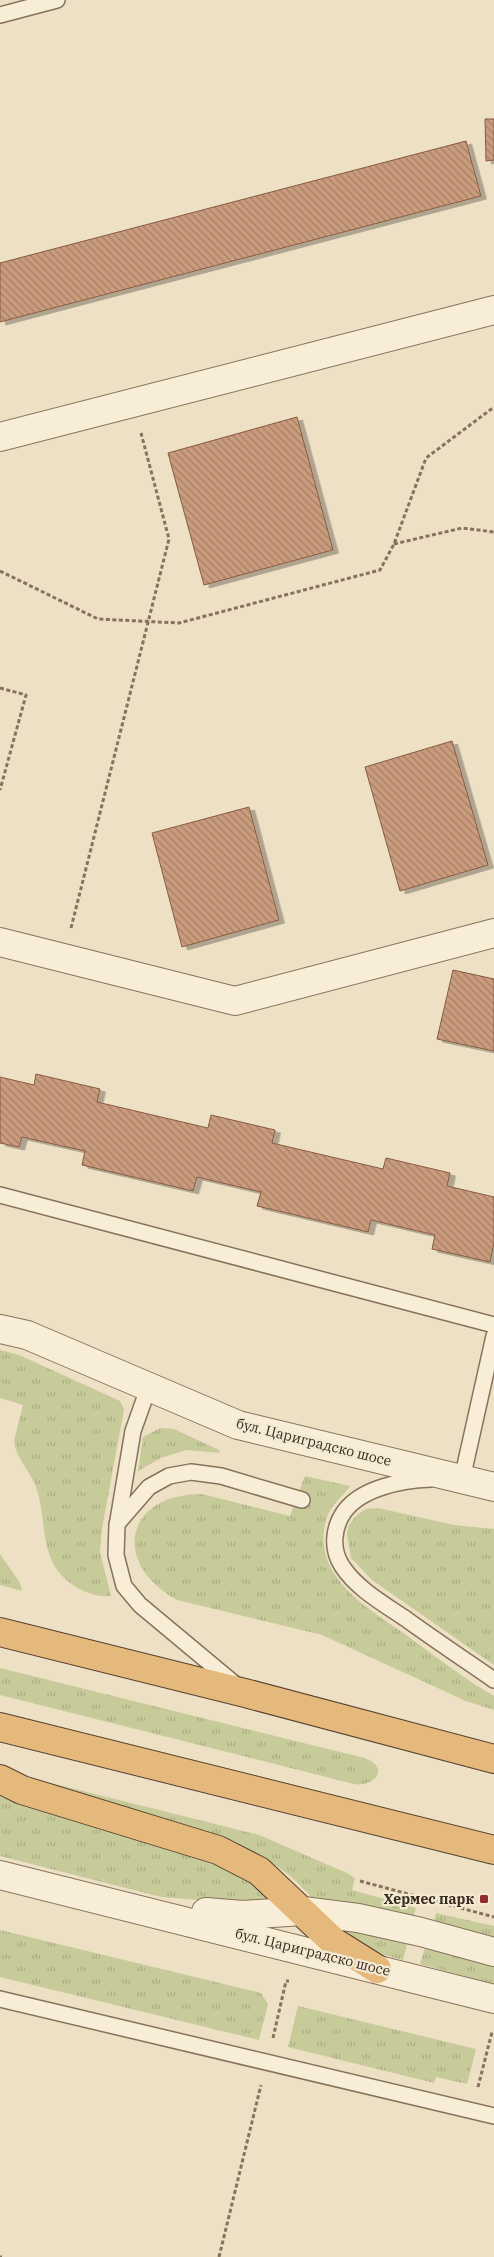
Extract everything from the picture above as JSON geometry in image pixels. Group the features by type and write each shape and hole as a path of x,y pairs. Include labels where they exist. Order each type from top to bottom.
{"highway":[{"path":"0,1632 245,1693 494,1759"},
{"path":"0,1727 494,1850"},
{"path":"0,1779 22,1790 218,1850 259,1871 334,1942 377,1968"}],"street":[{"path":"0,437 494,310"},
{"path":"0,942 235,1001 494,933"},
{"name":"бул. Цариградско шосе","path":"0,1329 27,1335 238,1425 494,1487"},
{"name":"бул. Цариградско шосе","path":"0,1875 132,1906 494,1999"},
{"name":"бул. Цариградско шосе","path":"132,1906 243,1915 303,1911 358,1918 421,1932 494,1952"}],"lane":[{"path":"0,15 57,0"},
{"path":"0,1195 494,1325"},
{"path":"494,1336 486,1401 462,1479 425,1479 400,1483 379,1489 360,1498 347,1508 340,1518 334,1545 342,1567 371,1595 494,1680"},
{"path":"149,1386 133,1431 117,1524 116,1555 124,1586 140,1605 245,1693"},
{"path":"117,1524 149,1487 169,1476 180,1474 207,1473 302,1500"},
{"path":"0,1999 494,2116"}],"path":[{"path":"63,958 169,539 133,402"},
{"path":"0,571 98,619 179,623 380,570 394,544 426,458 494,407"},
{"path":"394,544 462,528 494,532"},
{"path":"0,688 26,696 0,790"},
{"path":"360,1881 494,1917"},
{"path":"472,2110 492,2032"}],"green space":[{"path":"0,1350 19,1355 120,1401 124,1410 102,1528 100,1552 111,1596 94,1595 79,1589 59,1572 52,1562 45,1538 40,1500 36,1487 15,1447 14,1441 23,1405 0,1398"},
{"path":"160,1428 174,1429 219,1450 220,1453 186,1450 161,1458 138,1471 143,1437"},
{"path":"305,1476 350,1486 328,1515 323,1540 326,1557 344,1587 372,1611 474,1684 494,1696 494,1710 466,1701 322,1635 177,1600 156,1585 142,1568 135,1551 136,1534 142,1518 156,1506 176,1497 202,1494 290,1516"},
{"path":"378,1508 454,1525 494,1529 494,1665 372,1580 351,1558 347,1534 349,1525 365,1509"},
{"path":"0,1554 20,1583 22,1591 0,1585"},
{"path":"0,1668 361,1757 371,1761 376,1766 377,1774 371,1781 354,1784 0,1695"},
{"path":"51,1783 259,1835 347,1873 355,1878 352,1890 416,1908 412,1921 315,1902 283,1870 246,1849 206,1834 49,1785"},
{"path":"0,1796 218,1866 254,1884 271,1901 226,1902 161,1897 0,1856"},
{"path":"436,1913 494,1926 494,1944 432,1927"},
{"path":"338,1923 409,1936 403,1960 381,1954 344,1937"},
{"path":"0,1930 261,1993 268,2004 259,2040 0,1977"},
{"path":"427,1941 494,1962 494,1984 420,1964"},
{"path":"298,2006 476,2049 467,2084 436,2077 434,2083 288,2047"}],"building":[{"path":"485,119 494,119 494,160 486,161"},
{"path":"466,141 481,196 0,322 0,263"},
{"path":"297,417 333,550 204,585 168,453"},
{"path":"452,741 488,865 400,891 365,767"},
{"path":"249,807 279,920 182,947 152,833"},
{"path":"453,970 494,979 494,1051 437,1039"},
{"path":"36,1074 100,1089 97,1102 208,1128 211,1115 275,1130 272,1143 383,1169 386,1158 450,1173 447,1186 494,1197 494,1243 490,1262 432,1249 435,1235 371,1220 368,1232 257,1206 261,1192 197,1177 193,1191 82,1165 85,1151 22,1137 19,1147 0,1143 0,1077 34,1085"}],"place":[{"name":"Хермес парк","path":"484,1899"}]}
